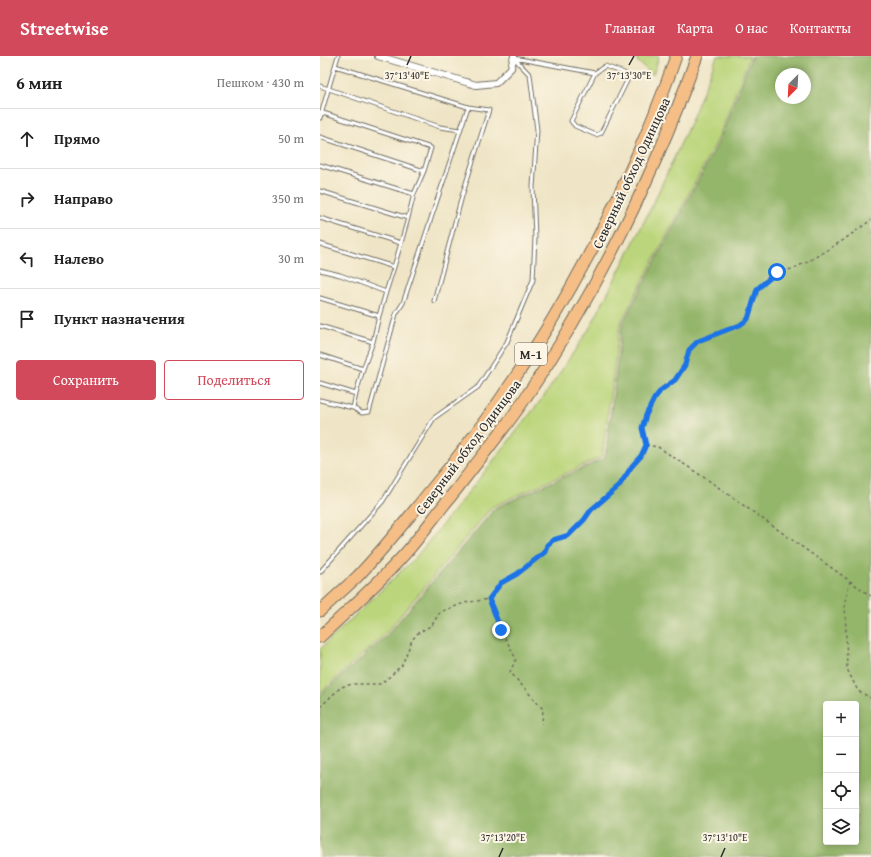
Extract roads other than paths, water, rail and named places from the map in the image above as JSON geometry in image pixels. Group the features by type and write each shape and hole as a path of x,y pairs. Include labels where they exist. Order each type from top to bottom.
{"highway":[{"name":"Северный обход Одинцова","path":"320,611 357,576 443,476 505,394 543,335 576,279 611,214 646,136 668,82 676,56"},
{"name":"Северный обход Одинцова","path":"320,637 410,548 494,442 522,403 594,287 627,223 663,143 697,56"}],"street":[{"path":"378,56 476,85 496,83 511,68 514,57"}],"lane":[{"path":"320,118 338,56"},
{"path":"514,57 595,73 605,66 624,72 627,82 602,133 596,135 575,126 572,121 595,73"},
{"path":"320,572 383,501 434,418 478,386 507,342 533,280 535,238 533,187 537,130 530,75 514,57"},
{"path":"335,66 468,107 489,110 462,196 434,301"},
{"path":"320,86 440,127 460,130"},
{"path":"320,400 353,408 362,413 369,412 396,314 403,303 468,107"},
{"path":"321,113 431,148 424,171 414,194 353,408"},
{"path":"320,137 424,171"},
{"path":"320,165 414,194"},
{"path":"320,191 408,218"},
{"path":"320,218 401,243"},
{"path":"320,244 394,267"},
{"path":"320,270 340,275 386,292"},
{"path":"320,298 378,316"},
{"path":"320,326 373,342"},
{"path":"320,355 363,369"},
{"path":"320,383 356,394"}]}
